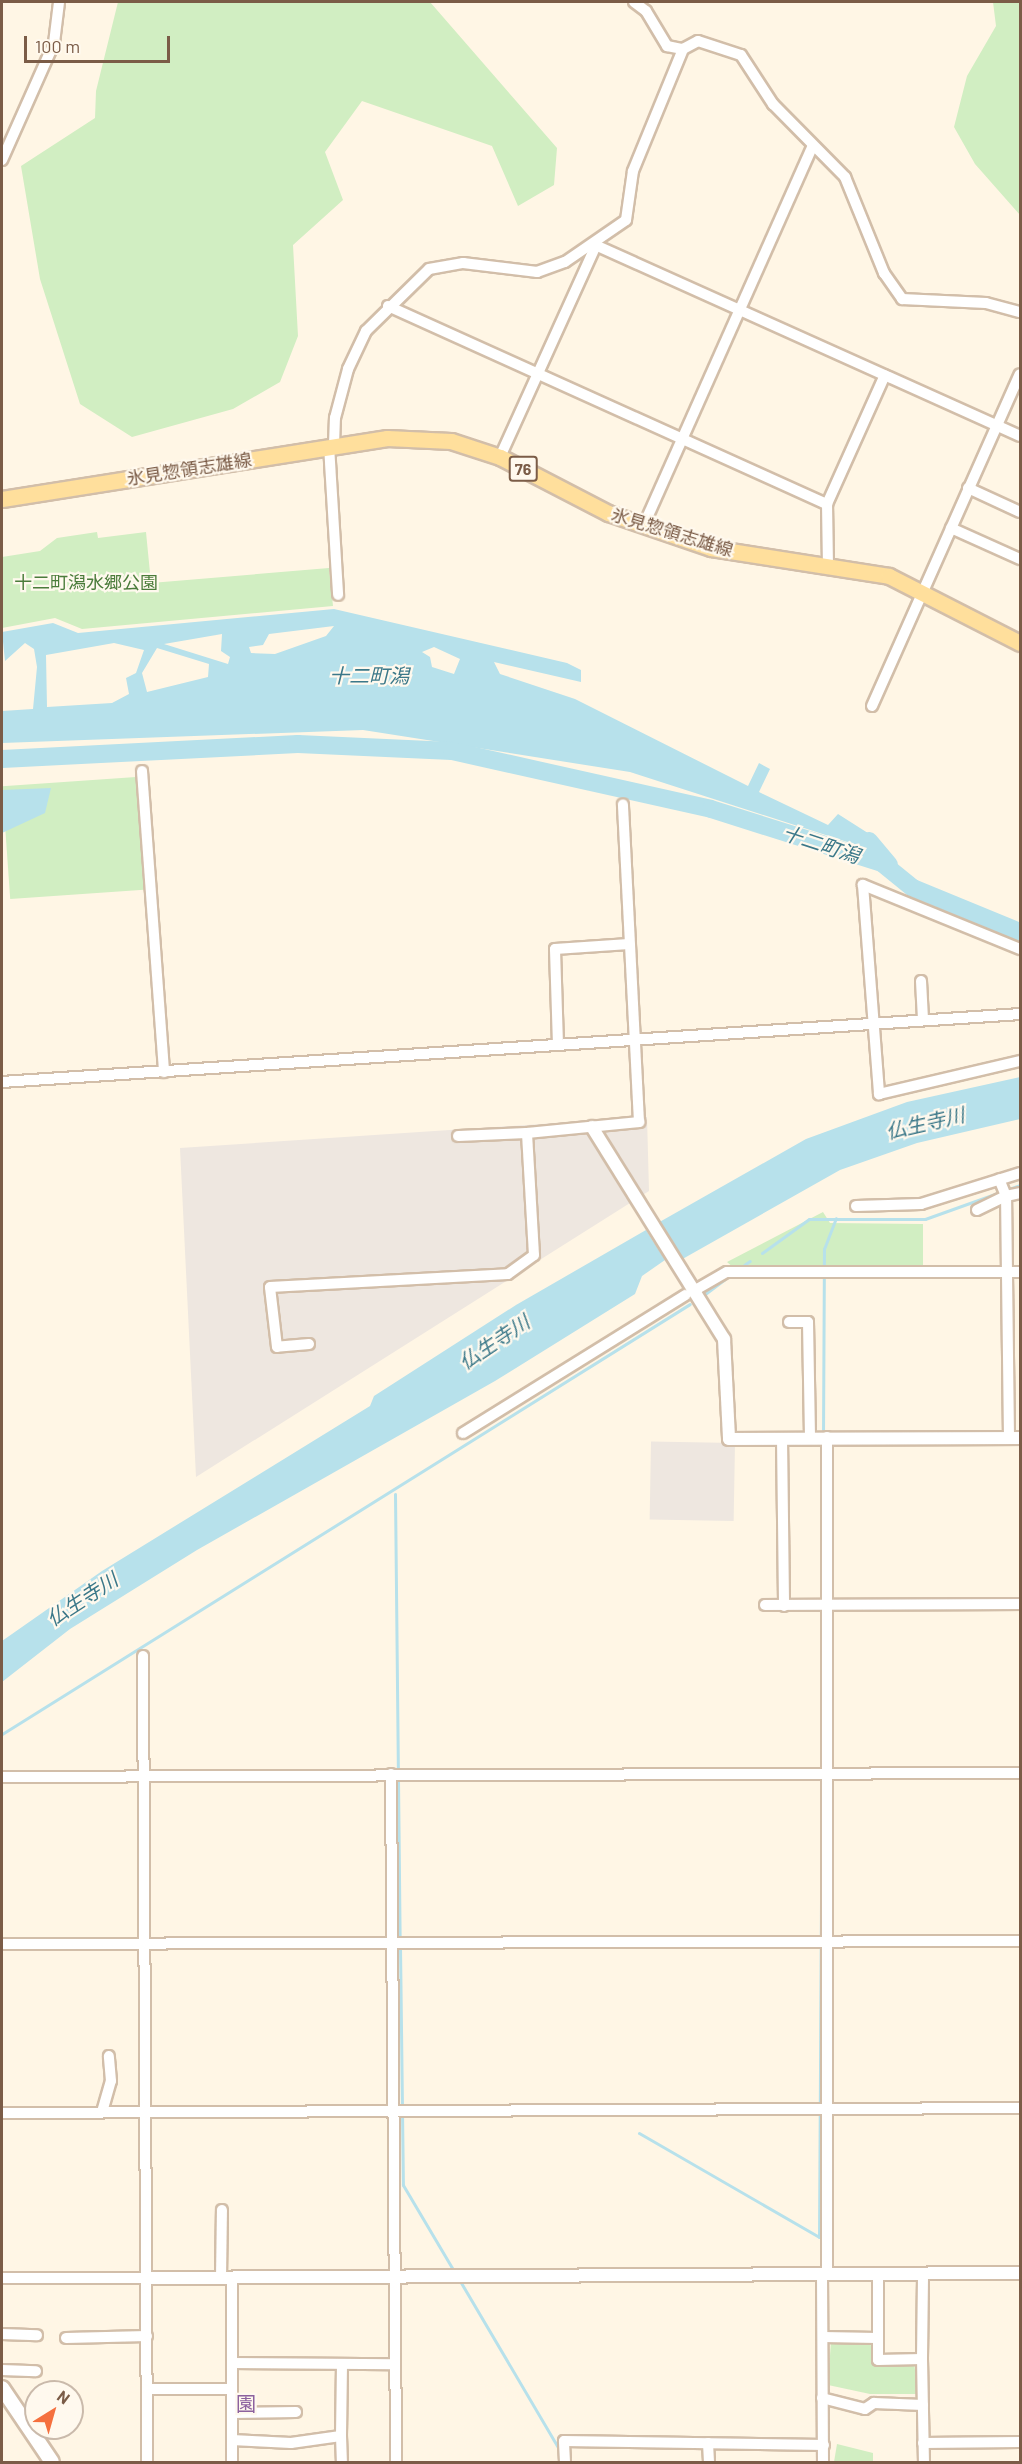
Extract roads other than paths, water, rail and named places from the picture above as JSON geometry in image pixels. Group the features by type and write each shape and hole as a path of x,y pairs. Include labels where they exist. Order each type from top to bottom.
{"main road":[{"name":"氷見惣領志雄線","path":"2,499 332,446 419,438 500,457 643,527 711,548 890,576 924,591 1020,644"},
{"path":"2,2388 52,2463"}],"street":[{"path":"2,160 54,43 59,2"},
{"path":"634,2 646,11 657,36 682,49"},
{"path":"338,595 332,446 335,418 348,369 366,331 388,306 429,270 463,263 537,272 594,246 626,220 633,171 682,49 698,40 741,56 772,104 845,177 884,273 902,299 986,303 1020,312"},
{"path":"643,527 813,146"},
{"path":"594,246 1020,436"},
{"path":"500,457 594,246"},
{"path":"388,306 827,504"},
{"path":"872,706 1020,374"},
{"path":"828,567 827,504 885,375"},
{"path":"968,488 1020,512"},
{"path":"951,528 1020,559"},
{"path":"142,771 164,1072"},
{"path":"458,1136 527,1133 639,1122 622,804"},
{"path":"1020,949 863,885 879,1094 1020,1061"},
{"path":"558,1045 555,949 629,944"},
{"path":"921,981 923,1019"},
{"path":"2,1082 634,1041 873,1022 1020,1014"},
{"path":"592,1127 681,1275 724,1339 729,1438 1015,1438 1007,1272 1006,1196 999,1179"},
{"path":"309,1344 277,1347 270,1287 508,1274 534,1254 527,1133"},
{"path":"856,1206 921,1204 1020,1173"},
{"path":"977,1210 1006,1196 1020,1193"},
{"path":"697,1289 727,1272 1020,1272"},
{"path":"463,1433 686,1295"},
{"path":"789,1322 808,1322 810,1437"},
{"path":"824,2463 822,2398 826,2108 825,1774 829,1607 827,1437"},
{"path":"782,1438 784,1606"},
{"path":"765,1605 829,1607 1020,1604"},
{"path":"143,1656 144,1944 148,2111 147,2463"},
{"path":"391,1773 396,2463"},
{"path":"2,1777 391,1773 1020,1773"},
{"path":"2,1944 392,1945 1020,1941"},
{"path":"102,2112 111,2081 110,2056"},
{"path":"2,2113 393,2109 1020,2108"},
{"path":"222,2210 232,2363 232,2463"},
{"path":"878,2273 878,2360 922,2359"},
{"path":"923,2273 924,2463"},
{"path":"2,2278 1020,2273"},
{"path":"2,2334 37,2335"},
{"path":"66,2338 147,2336"},
{"path":"823,2337 877,2338"},
{"path":"232,2363 395,2364"},
{"path":"342,2364 342,2463"},
{"path":"2,2370 36,2371"},
{"path":"147,2389 232,2390"},
{"path":"822,2398 865,2409 874,2403 923,2405"},
{"path":"232,2413 296,2412"},
{"path":"232,2440 291,2443 341,2436"},
{"path":"565,2463 564,2441 824,2445"},
{"path":"923,2443 1020,2442"},
{"path":"708,2444 709,2463"}],"water":[{"name":"十二町潟","path":"334,609 567,663 581,670 581,682 494,662 500,674 575,699 748,786 759,763 770,769 759,792 828,825 838,814 871,835 866,848 630,772 363,730 2,743 2,711 33,709 37,667 34,649 25,643 5,661 2,632 53,623 78,633","holes":["334,626 326,636 275,654 251,653 249,647 263,645 269,634","222,634 221,651 230,657 228,664 164,644","114,643 144,650 136,673 126,678 129,694 112,703 47,707 46,655","434,647 460,659 454,674 432,667 430,657 422,652","157,648 209,664 208,677 147,692 142,673"]},
{"path":"51,788 45,813 2,833 2,790"},
{"name":"仏生寺川","path":"1020,1077 1020,1119 917,1143 840,1170 679,1261 656,1224 806,1139 907,1102"},
{"name":"仏生寺川","path":"646,1230 665,1260 642,1276 635,1294 495,1381 197,1550 70,1629 2,1682 2,1641 102,1571 370,1406 374,1396 516,1305"}],"waterway":[{"name":"十二町潟","path":"2,759 298,744 452,751 711,809 882,863 913,888 1020,932"},
{"path":"869,841 889,865"},
{"path":"762,1253 809,1219 925,1219 1020,1185"},
{"path":"823,1436 824,1249 836,1218"},
{"path":"744,1265 750,1261"},
{"path":"705,1294 725,1279"},
{"path":"2,1734 690,1304"},
{"path":"395,1494 400,1939"},
{"path":"639,2133 819,2237 822,1736"},
{"path":"400,1946 403,2185 455,2273"},
{"path":"460,2281 560,2451"}],"district":[{"name":"園","path":"246,2403"}],"park label":[{"name":"十二町潟水郷公園","path":"86,582"}]}
